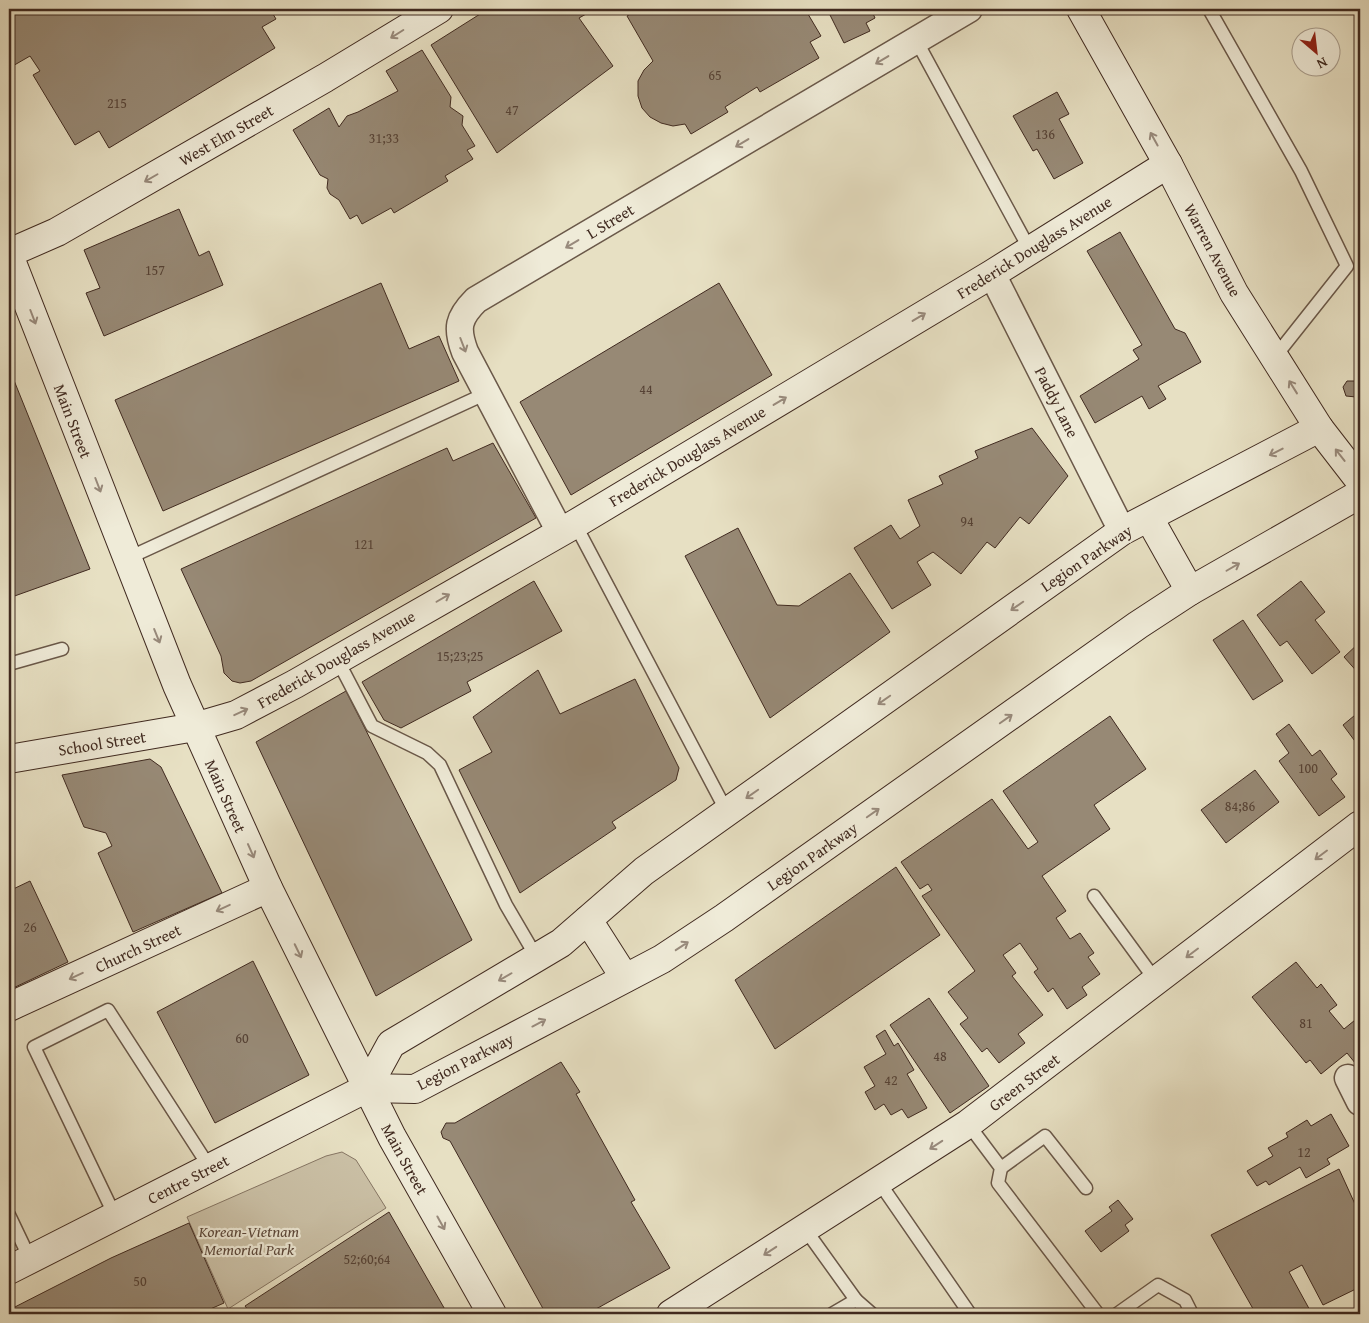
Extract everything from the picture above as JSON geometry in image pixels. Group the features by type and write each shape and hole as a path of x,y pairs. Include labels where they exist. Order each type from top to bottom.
{"main road":[{"name":"West Elm Street","path":"9,254 57,232 325,78 438,9"},
{"name":"Warren Avenue","path":"1081,9 1168,164 1234,293 1319,428 1360,481"},
{"name":"Frederick Douglass Avenue","path":"195,727 236,714 337,659 567,528 992,274 1168,164"},
{"name":"Main Street","path":"9,254 126,559 195,727 268,888 367,1088 492,1314"},
{"name":"Legion Parkway","path":"1319,428 1149,518 1122,530 644,871 561,943 391,1044 367,1088 415,1088 662,959 724,918 1130,631 1190,591 1360,494"},
{"path":"1149,518 1190,591"},
{"name":"School Street","path":"9,758 195,727"},
{"name":"Green Street","path":"671,1314 968,1124 1360,825"},
{"name":"Church Street","path":"9,1007 268,888"},
{"path":"588,920 625,978"},
{"name":"Centre Street","path":"20,1264 367,1088"}],"street":[{"name":"L Street","path":"567,528 487,393 460,337 460,322 466,310 476,300 969,9"},
{"name":"Paddy Lane","path":"992,274 1122,530"},
{"path":"1348,1078 1360,1102"}],"lane":[{"path":"1209,9 1301,171 1347,266 1274,358"},
{"path":"916,40 1030,250"},
{"path":"126,559 487,393"},
{"path":"567,528 727,812"},
{"path":"9,664 62,649"},
{"path":"337,659 372,726 427,753 440,765 506,905 537,958"},
{"path":"1094,896 1156,981"},
{"path":"115,1216 34,1048 108,1010 210,1168"},
{"path":"968,1124 1001,1168"},
{"path":"1086,1188 1045,1136 1001,1168 998,1183 1098,1314"},
{"path":"879,1182 970,1314"},
{"path":"9,1215 20,1264"},
{"path":"805,1229 856,1300 872,1314"},
{"path":"1118,1314 1158,1285 1185,1300 1192,1314"},
{"path":"832,1314 856,1300"}],"green space":[{"name":"Korean-Vietnam Memorial Park","path":"342,1152 356,1160 386,1208 228,1309 187,1217 326,1156"}],"building":[{"path":"9,9 270,9 276,19 262,27 275,48 109,148 99,131 75,145 33,75 40,71 30,56 11,67 9,60"},
{"path":"488,9 595,9 579,18 613,66 497,153 431,45"},
{"path":"639,9 805,9 821,36 810,42 819,58 760,92 757,87 725,107 728,112 691,134 685,124 673,126 661,123 650,117 642,108 638,96 638,81 644,70 653,61 627,16"},
{"path":"827,9 871,9 875,18 866,23 870,31 844,43"},
{"path":"422,50 451,97 450,107 463,116 462,125 475,146 467,150 473,159 445,176 448,181 394,213 391,208 362,224 357,215 350,219 339,200 330,194 327,188 328,179 320,175 293,130 329,108 339,127 347,116 398,91 386,71"},
{"path":"1057,92 1069,114 1059,119 1083,163 1054,179 1037,149 1033,151 1013,116"},
{"path":"179,209 199,256 209,251 223,285 104,336 86,293 100,288 84,250"},
{"path":"1120,232 1175,329 1185,333 1201,362 1158,386 1166,399 1149,409 1142,396 1095,423 1080,396 1139,359 1133,350 1142,345 1087,251"},
{"path":"381,283 409,349 439,336 459,381 163,511 115,400"},
{"path":"719,283 772,375 571,495 520,402"},
{"path":"9,368 90,569 9,598"},
{"path":"1360,378 1360,404 1356,397 1346,396 1343,387 1347,381 1357,381"},
{"path":"1032,428 1068,476 1029,524 1020,517 995,548 987,542 961,574 933,552 917,562 931,585 892,609 854,548 891,525 900,539 920,526 908,500 943,484 939,476 978,458 975,451"},
{"path":"493,443 536,518 251,681 240,683 232,681 224,673 221,656 181,569 447,448 453,461"},
{"path":"738,528 777,605 799,606 850,573 890,632 770,718 685,556"},
{"path":"534,581 562,631 467,682 471,691 401,728 384,720 362,682"},
{"path":"1301,581 1325,612 1315,620 1340,652 1312,674 1287,641 1280,646 1257,615"},
{"path":"1243,620 1283,681 1253,700 1213,640"},
{"path":"1360,642 1360,675 1344,657"},
{"path":"538,670 560,714 635,679 679,768 676,780 612,822 616,828 520,893 459,770 492,752 473,717"},
{"path":"346,691 472,940 376,996 256,742"},
{"path":"1360,711 1360,748 1343,725"},
{"path":"1110,716 1146,769 1094,805 1110,829 1042,876 1066,911 1056,918 1070,939 1080,933 1094,953 1088,957 1100,974 1082,987 1087,995 1067,1009 1053,988 1048,992 1034,972 1038,969 1020,943 1003,955 1016,973 1012,976 1043,1015 1018,1034 1025,1043 999,1063 987,1048 982,1052 960,1024 968,1018 948,992 975,971 922,896 932,890 928,884 920,889 901,862 992,799 1028,849 1038,842 1003,791"},
{"path":"1289,724 1312,756 1320,750 1337,774 1331,779 1345,797 1319,816 1279,761 1289,753 1276,734"},
{"path":"150,759 161,767 222,893 133,932 98,853 112,846 106,833 84,827 62,775"},
{"path":"1255,770 1279,802 1226,843 1201,810"},
{"path":"896,867 940,935 775,1049 735,980"},
{"path":"30,881 68,962 9,990 9,891"},
{"path":"253,961 309,1075 215,1123 157,1012"},
{"path":"1296,962 1317,988 1321,984 1337,1005 1329,1011 1344,1029 1360,1016 1360,1069 1347,1053 1321,1074 1310,1060 1306,1063 1252,997"},
{"path":"929,998 989,1086 950,1113 890,1025"},
{"path":"885,1030 894,1046 898,1043 914,1070 907,1074 927,1108 908,1118 902,1109 891,1115 884,1104 875,1110 865,1092 875,1086 864,1067 886,1054 876,1036"},
{"path":"561,1062 580,1092 576,1094 635,1200 631,1202 670,1268 587,1314 546,1314 450,1141 443,1138 441,1132 446,1123 455,1123"},
{"path":"1331,1114 1349,1146 1327,1159 1330,1164 1306,1178 1300,1167 1269,1185 1266,1181 1257,1186 1247,1171 1273,1156 1268,1148 1288,1137 1286,1133 1307,1120 1311,1126"},
{"path":"1339,1169 1360,1215 1360,1287 1323,1305 1302,1265 1289,1272 1312,1314 1256,1314 1211,1235"},
{"path":"1118,1200 1133,1219 1125,1225 1129,1231 1101,1252 1085,1231 1112,1211 1109,1207"},
{"path":"389,1212 447,1313 251,1314 245,1306"},
{"path":"189,1223 224,1303 199,1314 9,1314 9,1310 111,1258"}]}
